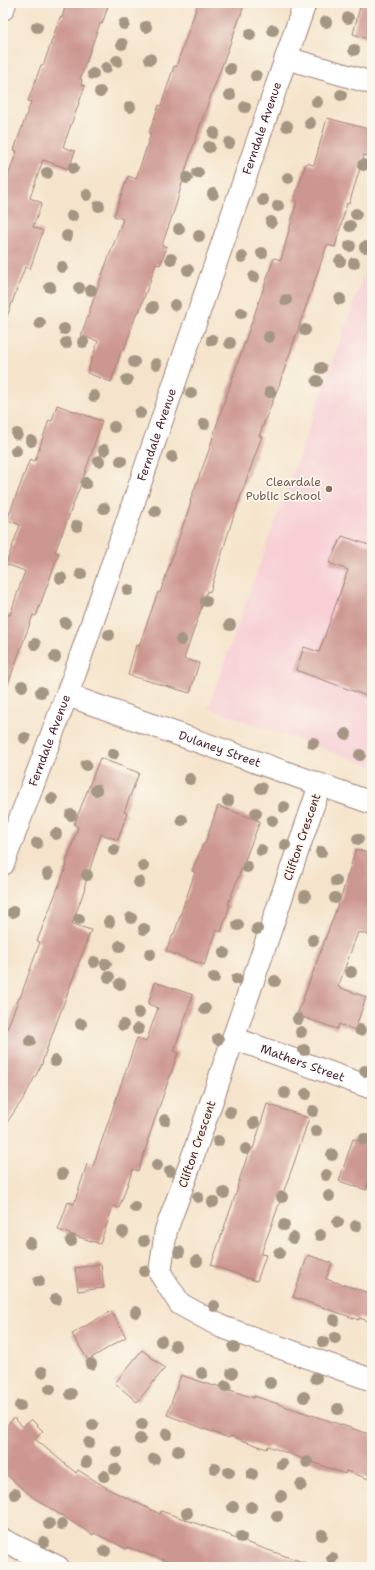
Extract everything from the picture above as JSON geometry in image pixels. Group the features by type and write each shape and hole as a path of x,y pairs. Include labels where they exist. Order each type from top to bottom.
{"street":[{"path":"3,9 5,3"},
{"name":"Ferndale Avenue","path":"3,864 67,695 305,3"},
{"path":"286,58 372,83"},
{"name":"Dulaney Street","path":"67,695 372,803"},
{"name":"Clifton Crescent","path":"320,785 232,1038 185,1179 166,1230 160,1273 180,1304 222,1327 372,1380"},
{"name":"Mathers Street","path":"232,1038 372,1088"},
{"path":"3,1540 58,1567"}],"shaded area":[{"name":"Cleardale Public School","path":"366,269 372,271 372,766 208,708"}],"building":[{"path":"66,3 109,3 102,24 100,23 80,79 82,80 81,84 85,86 63,147 75,151 69,169 43,160 30,198 42,203 33,227 43,231 30,269 25,267 5,322 3,322 3,190 17,151 14,150 31,102 28,101 41,65 43,66 60,17 62,18"},
{"path":"198,3 245,3 188,162 176,205 162,245 167,247 160,265 156,264 124,350 122,349 111,382 87,373 98,341 81,336 123,219 114,216 128,176 136,179 151,134 149,133 159,105 161,106 174,66 176,67"},
{"path":"361,3 372,3 372,40 353,34"},
{"path":"327,118 372,130 372,140 368,156 364,155 349,204 347,203 335,247 327,245 279,385 259,436 262,436 232,521 210,592 207,591 184,659 199,663 190,693 128,675 136,645 139,646 158,592 160,593 191,502 190,501 209,450 274,258 281,260 297,201 294,200 306,163 314,165"},
{"path":"57,405 102,421 84,476 55,552 59,553 36,616 33,615 5,692 3,692 3,613 10,615 25,571 6,564 20,525 7,520 30,459 35,461 49,420 52,421"},
{"path":"342,536 372,546 372,698 296,670 304,647 319,652 348,570 329,563"},
{"path":"100,758 139,773 124,812 127,813 118,840 101,834 85,888 72,924 91,930 43,1062 23,1099 3,1128 3,1039 20,998 40,942 37,941 67,865 66,864 78,827 74,825"},
{"path":"218,806 260,821 228,904 230,905 221,932 217,930 204,965 166,951 174,934 195,872 192,871 203,844 205,844"},
{"path":"356,849 372,854 372,936 358,932 338,987 366,997 355,1030 339,1024 337,1029 297,1015 342,894"},
{"path":"155,982 193,995 174,1051 178,1053 138,1171 133,1169 119,1208 113,1206 100,1244 58,1230 68,1202 74,1204 87,1164 93,1166 137,1038 146,1042 158,1008 148,1004"},
{"path":"267,1104 309,1118 261,1254 266,1255 257,1281 211,1265 238,1188 237,1187 250,1148 253,1149"},
{"path":"353,1139 372,1145 372,1172 366,1190 339,1181"},
{"path":"308,1255 332,1263 326,1279 372,1294 372,1322 359,1318 359,1320 293,1297"},
{"path":"101,1264 104,1288 78,1291 75,1268"},
{"path":"111,1311 126,1337 88,1360 72,1334"},
{"path":"142,1350 165,1368 137,1402 115,1383"},
{"path":"181,1375 254,1398 254,1396 372,1435 372,1480 346,1471 345,1474 268,1446 267,1449 230,1436 229,1438 167,1415"},
{"path":"14,1418 23,1427 31,1419 43,1431 35,1439 76,1473 78,1470 110,1490 160,1514 161,1511 232,1536 231,1537 308,1564 308,1567 183,1567 127,1547 127,1549 94,1533 93,1535 34,1498 3,1472 3,1429"}],"place":[{"name":"Cleardale Public School","path":"329,489"}]}
